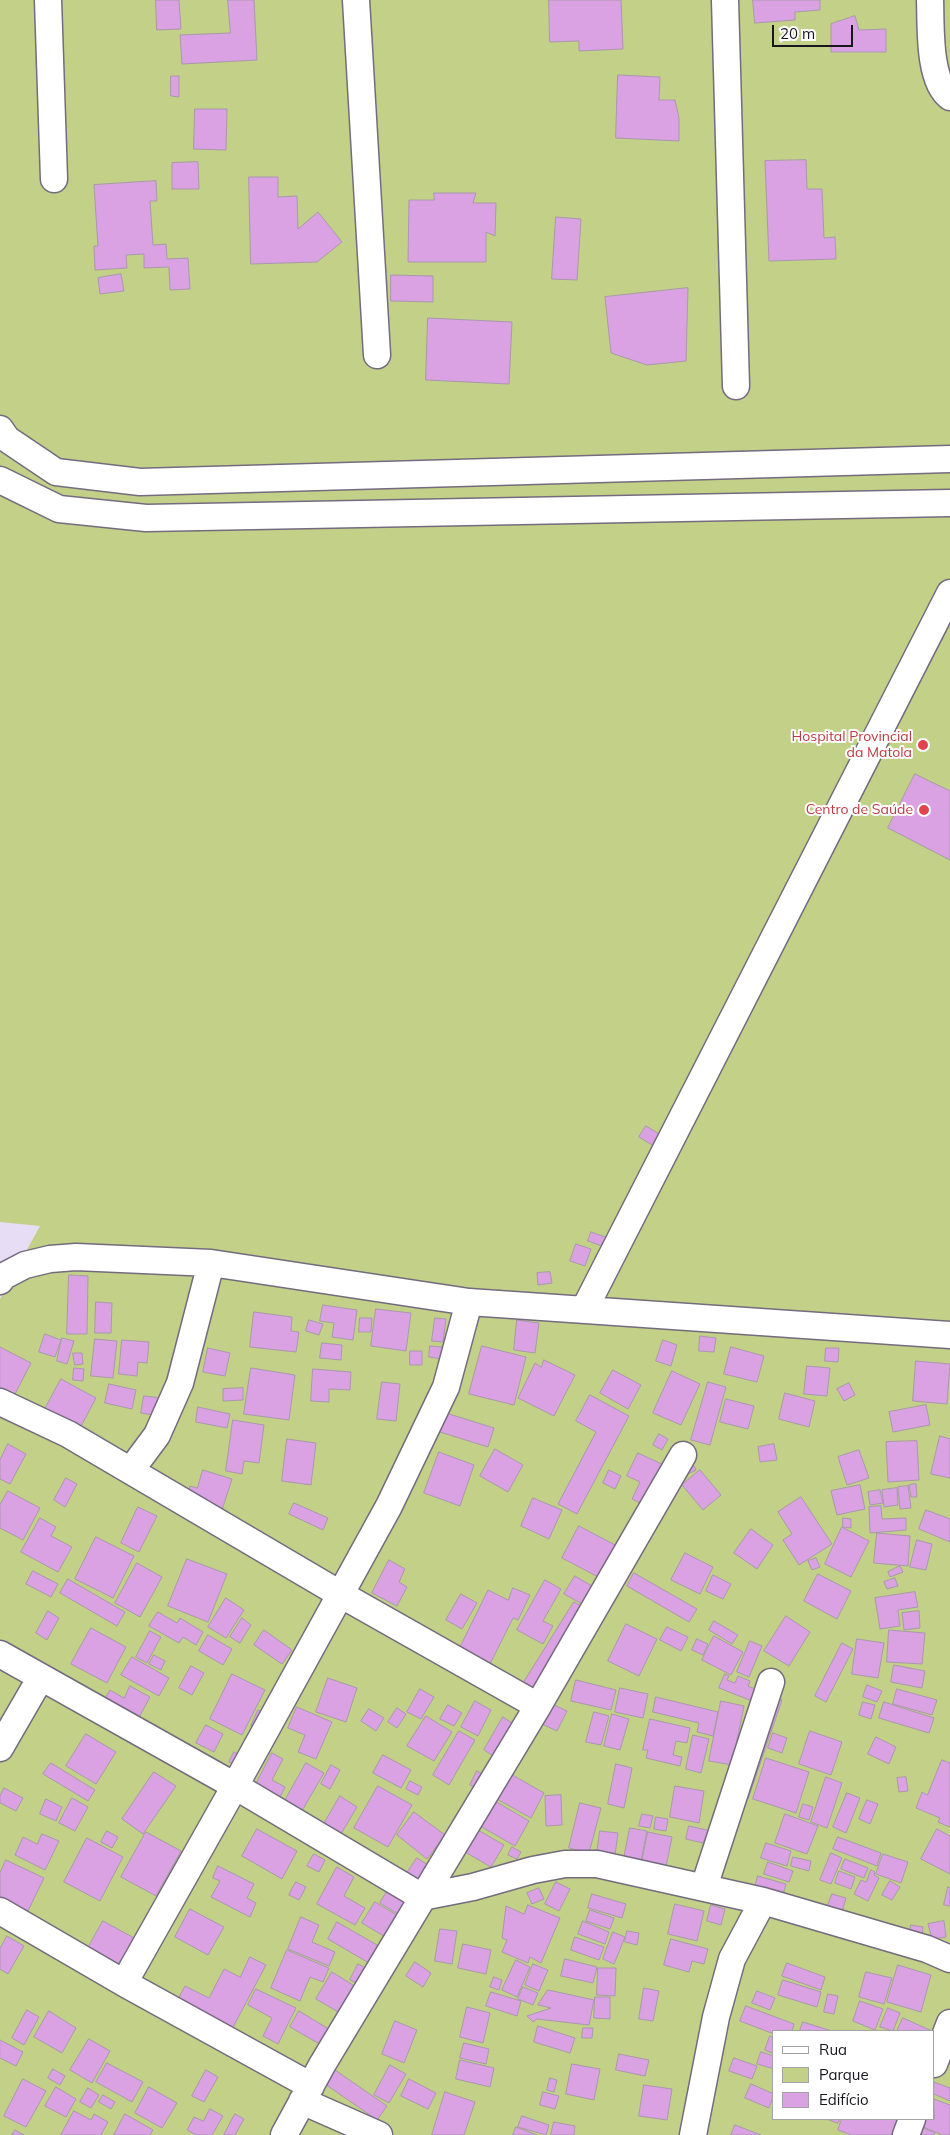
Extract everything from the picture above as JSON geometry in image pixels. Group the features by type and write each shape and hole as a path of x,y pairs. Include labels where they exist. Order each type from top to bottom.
{"street":[{"path":"48,0 54,179"},
{"path":"356,0 377,355"},
{"path":"725,0 736,386"},
{"path":"930,0 933,64 944,92 950,97"},
{"path":"0,429 7,439 56,472 140,482 950,459"},
{"path":"0,480 59,508 146,518 950,503"},
{"path":"584,1310 950,593"},
{"path":"0,1280 24,1264 50,1259 76,1257 211,1263 468,1302 950,1335"},
{"path":"131,1470 158,1434 180,1382 211,1263"},
{"path":"124,1983 235,1786 388,1506 446,1387 468,1302"},
{"path":"0,1402 68,1434 340,1594 538,1706"},
{"path":"284,2135 422,1898 538,1706 683,1455"},
{"path":"0,1654 235,1786 422,1898 472,1887 533,1870 564,1864 597,1864 763,1900 942,1949"},
{"path":"0,1748 40,1677"},
{"path":"704,1887 772,1682"},
{"path":"693,2135 716,2017 732,1959 763,1900"},
{"path":"0,1910 379,2135"},
{"path":"935,2061 950,2023"},
{"path":"906,2135 912,2120"}],"green space":[{"path":"0,0 950,0 950,2135 0,2135 0,1299 40,1226 0,1222"}],"building":[{"path":"156,0 179,0 181,29 157,30"},
{"path":"228,0 254,0 257,60 182,64 180,35 230,33"},
{"path":"549,0 621,0 623,49 579,51 579,41 550,42"},
{"path":"753,0 820,0 820,10 795,12 795,20 755,23"},
{"path":"855,16 859,30 886,29 886,52 831,52 831,24"},
{"path":"618,75 660,77 659,100 675,100 679,118 679,141 616,138"},
{"path":"171,76 179,76 179,97 171,96"},
{"path":"195,109 227,109 226,150 194,149"},
{"path":"806,160 807,189 822,189 824,238 835,237 836,259 769,261 765,161"},
{"path":"198,162 199,189 172,189 172,163"},
{"path":"249,177 278,177 278,197 297,196 298,229 318,212 342,242 317,262 251,264"},
{"path":"156,181 157,201 150,201 153,245 166,244 167,259 188,258 190,289 170,290 169,267 144,268 144,254 126,255 127,268 95,270 94,246 98,246 94,185"},
{"path":"434,193 476,193 473,203 496,203 495,236 486,232 486,262 408,262 409,200 434,200"},
{"path":"556,217 581,219 577,280 552,279"},
{"path":"121,274 124,291 100,294 98,278"},
{"path":"391,275 433,276 433,302 391,301"},
{"path":"688,288 686,361 647,365 611,353 605,297"},
{"path":"428,318 512,322 509,384 426,380"},
{"name":"Centro de Saúde","path":"915,774 950,791 950,860 888,828"},
{"path":"646,1126 659,1134 652,1145 639,1137"},
{"path":"591,1232 608,1238 605,1247 588,1241"},
{"path":"576,1244 591,1249 585,1266 570,1261"},
{"path":"550,1272 552,1283 538,1285 537,1273"},
{"path":"69,1275 88,1276 87,1334 67,1334"},
{"path":"96,1302 112,1303 111,1333 95,1333"},
{"path":"323,1305 357,1310 353,1340 332,1337 334,1323 320,1321"},
{"path":"376,1309 411,1313 406,1351 371,1346"},
{"path":"254,1312 292,1317 291,1331 299,1332 296,1352 250,1347"},
{"path":"360,1318 372,1318 371,1332 359,1332"},
{"path":"435,1318 446,1319 443,1342 432,1341"},
{"path":"309,1320 323,1324 319,1335 306,1331"},
{"path":"517,1320 539,1323 535,1353 514,1350"},
{"path":"45,1334 61,1340 55,1357 39,1352"},
{"path":"700,1336 716,1338 714,1352 699,1351"},
{"path":"62,1338 74,1341 67,1364 57,1361"},
{"path":"95,1339 117,1341 113,1378 91,1376"},
{"path":"122,1340 149,1342 147,1363 138,1362 137,1376 119,1374"},
{"path":"663,1340 677,1345 671,1366 656,1361"},
{"path":"322,1343 342,1345 341,1360 320,1358"},
{"path":"430,1346 443,1347 442,1359 429,1357"},
{"path":"482,1346 526,1357 514,1405 469,1394"},
{"path":"0,1347 31,1363 14,1396 0,1389"},
{"path":"731,1347 764,1356 757,1382 724,1374"},
{"path":"208,1348 230,1353 225,1376 203,1372"},
{"path":"826,1348 839,1348 838,1362 825,1361"},
{"path":"410,1351 422,1351 422,1365 410,1365"},
{"path":"73,1353 82,1353 83,1364 75,1365"},
{"path":"544,1360 575,1375 554,1416 518,1398 535,1363 541,1367"},
{"path":"916,1361 950,1364 947,1404 913,1401"},
{"path":"807,1366 830,1368 827,1396 804,1394"},
{"path":"74,1368 84,1369 83,1381 73,1380"},
{"path":"251,1368 295,1375 289,1420 244,1414"},
{"path":"313,1369 351,1372 350,1390 329,1389 329,1402 311,1401"},
{"path":"613,1370 641,1385 628,1409 600,1393"},
{"path":"672,1371 700,1384 681,1425 653,1413"},
{"path":"61,1379 96,1398 79,1430 44,1411"},
{"path":"382,1382 400,1384 396,1421 377,1419"},
{"path":"708,1382 726,1387 710,1445 691,1440"},
{"path":"849,1383 855,1395 844,1401 837,1389"},
{"path":"109,1384 136,1390 132,1409 105,1403"},
{"path":"243,1388 243,1400 223,1401 223,1389"},
{"path":"785,1393 815,1401 809,1427 779,1419"},
{"path":"590,1395 629,1416 577,1514 558,1504 596,1432 576,1421"},
{"path":"144,1396 162,1398 159,1416 141,1413"},
{"path":"726,1399 754,1406 748,1429 720,1422"},
{"path":"926,1405 930,1425 893,1432 889,1412"},
{"path":"198,1407 230,1414 227,1428 196,1422"},
{"path":"446,1413 494,1428 488,1447 440,1432"},
{"path":"233,1420 264,1425 259,1463 244,1461 242,1474 226,1471"},
{"path":"659,1434 668,1439 662,1450 653,1445"},
{"path":"940,1436 950,1439 950,1478 931,1474"},
{"path":"287,1439 316,1443 311,1485 282,1481"},
{"path":"917,1441 919,1480 888,1482 886,1442"},
{"path":"8,1444 26,1454 10,1484 0,1479 0,1460"},
{"path":"774,1444 777,1460 760,1462 758,1447"},
{"path":"495,1449 523,1465 508,1492 480,1476"},
{"path":"859,1450 869,1478 847,1485 838,1457"},
{"path":"439,1452 474,1465 460,1506 424,1493"},
{"path":"638,1453 664,1465 644,1505 632,1499 640,1482 627,1476"},
{"path":"691,1460 696,1470 682,1477"},
{"path":"203,1470 232,1479 221,1513 186,1501 190,1486 197,1488"},
{"path":"609,1470 621,1476 615,1489 603,1483"},
{"path":"700,1470 721,1495 703,1510 682,1485"},
{"path":"66,1478 77,1484 65,1507 54,1500"},
{"path":"916,1484 917,1497 911,1497 909,1485"},
{"path":"860,1485 865,1509 837,1515 831,1491"},
{"path":"908,1486 911,1508 900,1509 898,1487"},
{"path":"897,1488 898,1505 884,1507 882,1490"},
{"path":"880,1490 883,1503 870,1505 868,1492"},
{"path":"8,1491 40,1508 23,1540 0,1528 0,1505"},
{"path":"801,1497 832,1544 799,1565 783,1540 792,1534 778,1512"},
{"path":"533,1498 562,1510 549,1539 521,1526"},
{"path":"294,1503 328,1518 323,1530 289,1514"},
{"path":"881,1506 882,1519 906,1518 906,1530 870,1533 869,1507"},
{"path":"138,1507 157,1516 139,1552 121,1543"},
{"path":"926,1510 950,1519 950,1542 919,1529"},
{"path":"40,1518 56,1527 51,1536 72,1547 58,1572 21,1552"},
{"path":"843,1518 851,1519 851,1528 843,1527"},
{"path":"579,1526 621,1548 604,1580 562,1558"},
{"path":"842,1527 869,1541 851,1577 825,1564"},
{"path":"751,1529 773,1545 757,1569 734,1553"},
{"path":"877,1533 910,1536 908,1566 874,1563"},
{"path":"96,1537 134,1556 113,1598 75,1579"},
{"path":"917,1540 932,1544 926,1570 910,1567"},
{"path":"685,1553 713,1567 700,1594 671,1580"},
{"path":"816,1558 820,1567 812,1570 808,1561"},
{"path":"187,1559 227,1574 208,1622 168,1606"},
{"path":"389,1560 405,1569 399,1582 407,1587 397,1606 372,1593"},
{"path":"137,1563 162,1577 140,1617 115,1603"},
{"path":"900,1566 903,1572 890,1577 888,1572"},
{"path":"33,1571 58,1584 51,1597 26,1584"},
{"path":"634,1573 697,1609 689,1622 627,1586"},
{"path":"818,1574 851,1591 837,1619 804,1601"},
{"path":"713,1575 731,1584 723,1599 706,1591"},
{"path":"575,1576 602,1592 591,1609 564,1594"},
{"path":"895,1578 898,1586 887,1589 884,1582"},
{"path":"68,1579 125,1612 117,1626 60,1593"},
{"path":"545,1580 561,1589 543,1621 553,1626 543,1644 517,1630"},
{"path":"513,1588 530,1595 518,1620 513,1618 488,1668 457,1653 488,1590 508,1600"},
{"path":"915,1592 918,1607 898,1610 900,1626 880,1629 875,1598"},
{"path":"461,1594 477,1603 462,1629 446,1620"},
{"path":"226,1598 244,1610 226,1638 208,1627"},
{"path":"574,1602 589,1611 539,1692 524,1682"},
{"path":"48,1611 59,1618 47,1640 36,1633"},
{"path":"919,1611 920,1628 904,1630 902,1613"},
{"path":"158,1612 177,1623 180,1618 203,1632 196,1645 183,1637 179,1643 149,1626"},
{"path":"786,1616 810,1632 789,1666 764,1651"},
{"path":"242,1618 251,1625 240,1643 230,1637"},
{"path":"714,1621 738,1635 732,1644 709,1630"},
{"path":"626,1624 657,1639 639,1676 608,1661"},
{"path":"667,1627 688,1637 681,1651 660,1640"},
{"path":"91,1628 126,1647 107,1683 71,1664"},
{"path":"264,1630 292,1650 282,1664 254,1645"},
{"path":"889,1630 925,1633 922,1664 887,1662"},
{"path":"150,1631 161,1637 147,1663 136,1657"},
{"path":"208,1635 232,1649 223,1665 199,1651"},
{"path":"714,1636 743,1652 731,1675 702,1660"},
{"path":"697,1639 708,1644 703,1655 692,1650"},
{"path":"857,1639 884,1643 878,1678 852,1674"},
{"path":"750,1641 762,1646 749,1677 737,1672"},
{"path":"842,1643 853,1649 826,1702 815,1696"},
{"path":"154,1655 165,1661 161,1670 149,1664"},
{"path":"132,1657 169,1678 159,1696 121,1675"},
{"path":"894,1665 925,1671 922,1688 891,1682"},
{"path":"191,1666 204,1673 192,1695 179,1688"},
{"path":"232,1674 265,1690 242,1735 210,1719"},
{"path":"725,1674 729,1676 727,1680 735,1683 738,1676 750,1681 748,1686 755,1689 757,1703 719,1688"},
{"path":"328,1678 357,1688 346,1722 316,1712"},
{"path":"576,1680 616,1690 611,1710 571,1701"},
{"path":"867,1685 882,1691 877,1702 863,1697"},
{"path":"130,1686 150,1697 135,1725 101,1705 110,1690 124,1698"},
{"path":"620,1688 648,1694 643,1718 615,1712"},
{"path":"420,1689 434,1697 421,1719 407,1712"},
{"path":"897,1689 937,1700 932,1715 893,1704"},
{"path":"771,1696 782,1700 748,1799 737,1795"},
{"path":"656,1697 718,1712 713,1736 697,1732 699,1723 653,1712"},
{"path":"475,1701 491,1710 478,1736 461,1727"},
{"path":"721,1701 744,1706 732,1765 709,1761"},
{"path":"863,1702 875,1705 871,1719 859,1715"},
{"path":"884,1702 934,1718 929,1733 879,1718"},
{"path":"552,1704 567,1711 557,1731 542,1724"},
{"path":"448,1705 462,1713 454,1726 440,1719"},
{"path":"297,1707 332,1722 316,1759 298,1752 305,1735 288,1728"},
{"path":"397,1708 406,1714 397,1728 388,1722"},
{"path":"369,1709 384,1718 376,1731 361,1721"},
{"path":"258,1710 270,1715 263,1731 251,1726"},
{"path":"594,1712 609,1716 601,1745 586,1742"},
{"path":"612,1714 629,1719 620,1750 604,1746"},
{"path":"426,1716 452,1732 434,1761 407,1746"},
{"path":"503,1717 518,1727 498,1759 484,1750"},
{"path":"650,1719 690,1728 687,1743 676,1741 673,1755 682,1757 680,1766 646,1758 648,1750 643,1750"},
{"path":"206,1725 223,1734 214,1752 196,1743"},
{"path":"459,1731 475,1740 449,1785 433,1775"},
{"path":"810,1731 842,1742 831,1775 799,1764"},
{"path":"773,1733 787,1738 782,1753 768,1748"},
{"path":"86,1734 116,1752 96,1784 66,1766"},
{"path":"693,1735 709,1739 701,1773 686,1769"},
{"path":"876,1737 896,1747 889,1764 868,1754"},
{"path":"234,1752 247,1759 242,1769 229,1762"},
{"path":"272,1753 283,1759 272,1780 285,1787 277,1803 253,1790"},
{"path":"383,1755 411,1770 401,1788 373,1773"},
{"path":"766,1758 809,1772 796,1813 753,1799"},
{"path":"942,1760 950,1763 950,1827 938,1822 940,1818 916,1808 922,1792 927,1795"},
{"path":"51,1763 95,1790 88,1801 43,1774"},
{"path":"306,1763 324,1773 299,1816 282,1806"},
{"path":"616,1764 632,1768 624,1808 608,1804"},
{"path":"331,1765 340,1770 330,1789 321,1784"},
{"path":"477,1771 488,1777 481,1790 470,1785"},
{"path":"154,1772 176,1786 143,1834 122,1819"},
{"path":"509,1773 544,1793 531,1818 495,1798"},
{"path":"826,1777 842,1783 827,1828 811,1822"},
{"path":"906,1777 908,1791 899,1792 897,1778"},
{"path":"410,1781 422,1787 418,1795 406,1789"},
{"path":"378,1786 412,1805 388,1847 354,1828"},
{"path":"675,1786 704,1791 699,1823 670,1817"},
{"path":"4,1788 23,1798 16,1811 0,1803 0,1796"},
{"path":"847,1793 860,1798 846,1833 833,1827"},
{"path":"561,1795 562,1825 546,1826 545,1796"},
{"path":"340,1796 357,1807 338,1839 321,1829"},
{"path":"72,1798 88,1807 75,1831 59,1823"},
{"path":"46,1799 62,1807 56,1821 40,1814"},
{"path":"867,1800 878,1804 870,1824 859,1819"},
{"path":"495,1801 529,1821 515,1846 480,1826"},
{"path":"580,1803 601,1808 589,1853 569,1848"},
{"path":"803,1804 813,1807 809,1820 799,1817"},
{"path":"414,1812 445,1835 427,1859 397,1835"},
{"path":"642,1814 653,1816 650,1828 639,1826"},
{"path":"785,1814 818,1826 807,1854 775,1843"},
{"path":"656,1817 668,1819 666,1831 654,1829"},
{"path":"689,1826 711,1831 707,1844 686,1839"},
{"path":"630,1828 647,1831 640,1866 623,1863"},
{"path":"257,1829 297,1851 282,1879 242,1856"},
{"path":"937,1829 950,1836 950,1874 921,1859"},
{"path":"478,1830 504,1845 491,1867 465,1852"},
{"path":"107,1831 118,1837 112,1848 101,1842"},
{"path":"600,1831 618,1833 614,1863 596,1861"},
{"path":"146,1832 181,1851 156,1896 121,1877"},
{"path":"648,1832 672,1837 665,1872 641,1867"},
{"path":"42,1834 59,1841 45,1870 15,1855 23,1837 37,1844"},
{"path":"838,1837 881,1853 877,1866 833,1849"},
{"path":"87,1838 123,1857 100,1901 64,1882"},
{"path":"766,1843 791,1851 787,1866 761,1858"},
{"path":"512,1847 521,1852 517,1859 508,1855"},
{"path":"831,1853 842,1858 831,1884 820,1880"},
{"path":"314,1854 325,1860 319,1872 307,1866"},
{"path":"883,1854 908,1862 901,1883 876,1874"},
{"path":"793,1857 811,1861 809,1871 791,1866"},
{"path":"417,1858 431,1867 418,1885 405,1876"},
{"path":"845,1859 868,1868 864,1878 841,1869"},
{"path":"6,1860 44,1878 28,1911 0,1897 0,1873"},
{"path":"768,1862 793,1871 789,1882 764,1874"},
{"path":"218,1866 254,1884 247,1898 256,1903 250,1917 211,1897 220,1881 213,1878"},
{"path":"337,1867 354,1877 344,1896 365,1908 355,1925 317,1904"},
{"path":"871,1870 879,1878 868,1901 854,1894 861,1880 866,1882"},
{"path":"839,1871 855,1877 851,1889 835,1883"},
{"path":"758,1876 786,1884 782,1899 754,1890"},
{"path":"890,1881 900,1887 892,1900 882,1895"},
{"path":"296,1882 306,1887 299,1900 289,1895"},
{"path":"556,1882 570,1889 559,1911 545,1904"},
{"path":"948,1887 950,1888 950,1906 944,1905"},
{"path":"539,1888 544,1899 532,1904 527,1893"},
{"path":"388,1890 412,1905 404,1918 380,1903"},
{"path":"592,1894 626,1904 622,1918 588,1908"},
{"path":"832,1894 846,1898 840,1919 825,1914"},
{"path":"375,1902 405,1920 392,1941 362,1923"},
{"path":"675,1904 704,1911 697,1941 668,1934"},
{"path":"528,1905 560,1918 541,1963 530,1957 528,1963 502,1952 507,1940 502,1938 506,1906 524,1914"},
{"path":"711,1905 725,1909 721,1925 707,1921"},
{"path":"190,1909 224,1927 208,1955 175,1937"},
{"path":"590,1910 614,1918 610,1929 586,1921"},
{"path":"301,1917 319,1925 312,1942 335,1952 329,1966 288,1949"},
{"path":"103,1921 136,1939 121,1967 88,1948"},
{"path":"583,1921 609,1932 605,1944 578,1934"},
{"path":"944,1921 946,1937 932,1939 928,1924"},
{"path":"337,1922 384,1949 374,1966 328,1939"},
{"path":"911,1925 923,1927 922,1938 909,1937"},
{"path":"440,1929 457,1931 452,1964 435,1961"},
{"path":"627,1931 639,1933 637,1945 625,1942"},
{"path":"613,1932 625,1937 614,1964 603,1959"},
{"path":"7,1936 24,1946 8,1974 0,1969 0,1949"},
{"path":"575,1937 604,1947 599,1960 571,1950"},
{"path":"671,1939 708,1949 704,1964 692,1961 689,1972 664,1965"},
{"path":"463,1944 491,1950 486,1974 458,1968"},
{"path":"287,1950 329,1968 323,1982 310,1977 300,2001 271,1988"},
{"path":"250,1957 266,1965 231,2031 176,2003 185,1986 209,1998 224,1969 240,1977"},
{"path":"565,1959 597,1967 593,1983 561,1976"},
{"path":"516,1960 530,1967 517,1997 502,1990"},
{"path":"415,1962 431,1973 423,1987 406,1976"},
{"path":"787,1963 825,1977 821,1990 782,1976"},
{"path":"358,1964 372,1971 364,1987 350,1980"},
{"path":"533,1964 548,1970 539,1991 525,1985"},
{"path":"898,1965 931,1975 921,2012 887,2002"},
{"path":"598,1968 616,1968 615,1996 597,1995"},
{"path":"332,1972 361,1990 345,2016 316,1999"},
{"path":"866,1972 892,1978 884,2004 859,1997"},
{"path":"494,1977 502,1980 499,1990 490,1987"},
{"path":"783,1980 821,1992 817,2007 778,1995"},
{"path":"523,1987 538,1993 533,2005 518,1999"},
{"path":"644,1988 659,1991 653,2021 639,2019"},
{"path":"256,1989 296,2008 278,2044 263,2036 272,2018 248,2005"},
{"path":"548,1990 594,2000 589,2025 537,2019 533,2022 527,2016 551,2008 538,2005"},
{"path":"757,1991 775,1998 770,2010 752,2003"},
{"path":"491,1992 521,2001 517,2016 486,2006"},
{"path":"828,1994 838,1996 834,2014 824,2012"},
{"path":"595,1997 610,1997 610,2019 594,2018"},
{"path":"860,2001 883,2009 875,2030 853,2021"},
{"path":"746,2006 794,2024 792,2030 772,2030 772,2033 740,2021"},
{"path":"467,2007 490,2013 483,2043 460,2037"},
{"path":"888,2008 900,2013 893,2030 880,2027"},
{"path":"27,2010 39,2017 24,2045 12,2038"},
{"path":"49,2011 76,2028 62,2053 34,2037"},
{"path":"299,2011 332,2031 323,2046 290,2027"},
{"path":"903,2018 930,2030 897,2030"},
{"path":"395,2021 417,2030 404,2063 382,2054"},
{"path":"803,2022 829,2030 800,2030"},
{"path":"538,2026 575,2038 570,2053 534,2042"},
{"path":"583,2028 593,2028 592,2038 582,2038"},
{"path":"770,2036 772,2037 772,2053 765,2050"},
{"path":"89,2039 110,2051 92,2083 70,2070"},
{"path":"0,2040 23,2052 16,2066 0,2058"},
{"path":"464,2043 489,2049 486,2064 460,2058"},
{"path":"761,2052 772,2055 772,2068 757,2064"},
{"path":"619,2054 649,2060 645,2076 616,2070"},
{"path":"734,2058 757,2066 752,2079 729,2071"},
{"path":"460,2060 494,2068 490,2087 456,2079"},
{"path":"107,2063 143,2082 132,2102 96,2082"},
{"path":"572,2064 600,2069 594,2100 566,2094"},
{"path":"390,2065 406,2074 389,2103 374,2095"},
{"path":"53,2069 65,2076 60,2085 48,2078"},
{"path":"206,2070 218,2077 204,2102 192,2096"},
{"path":"335,2070 387,2106 377,2120 325,2084"},
{"path":"550,2078 557,2080 554,2092 547,2090"},
{"path":"23,2079 46,2091 26,2127 4,2116"},
{"path":"409,2079 436,2093 428,2109 401,2096"},
{"path":"935,2082 950,2088 950,2101 935,2094"},
{"path":"751,2084 772,2093 769,2108 745,2098"},
{"path":"644,2085 672,2089 667,2120 639,2116"},
{"path":"56,2087 76,2099 66,2117 45,2106"},
{"path":"149,2087 177,2103 162,2128 135,2113"},
{"path":"88,2088 99,2095 91,2108 80,2102"},
{"path":"445,2092 475,2102 464,2135 432,2135"},
{"path":"543,2092 559,2096 555,2109 540,2105"},
{"path":"103,2095 115,2102 111,2109 99,2102"},
{"path":"935,2099 950,2105 950,2135 942,2135 921,2126 924,2120 935,2120"},
{"path":"210,2109 223,2116 212,2135 196,2135 187,2130 194,2117 203,2121"},
{"path":"74,2111 91,2120 94,2114 108,2122 101,2135 61,2135"},
{"path":"125,2114 153,2130 150,2135 114,2135"},
{"path":"235,2114 244,2119 235,2135 224,2135"},
{"path":"522,2116 549,2125 546,2135 518,2127"},
{"path":"842,2120 897,2120 903,2122 898,2135 851,2135 838,2130"},
{"path":"554,2122 575,2126 574,2135 551,2135"},
{"path":"735,2125 761,2135 731,2135"},
{"path":"516,2127 537,2135 513,2135"},
{"path":"924,2128 935,2133 934,2135 921,2135"},
{"path":"15,2130 24,2135 12,2135"}],"place":[{"name":"Hospital Provincial da Matola","path":"923,745"},
{"name":"Centro de Saúde","path":"924,810"}]}
